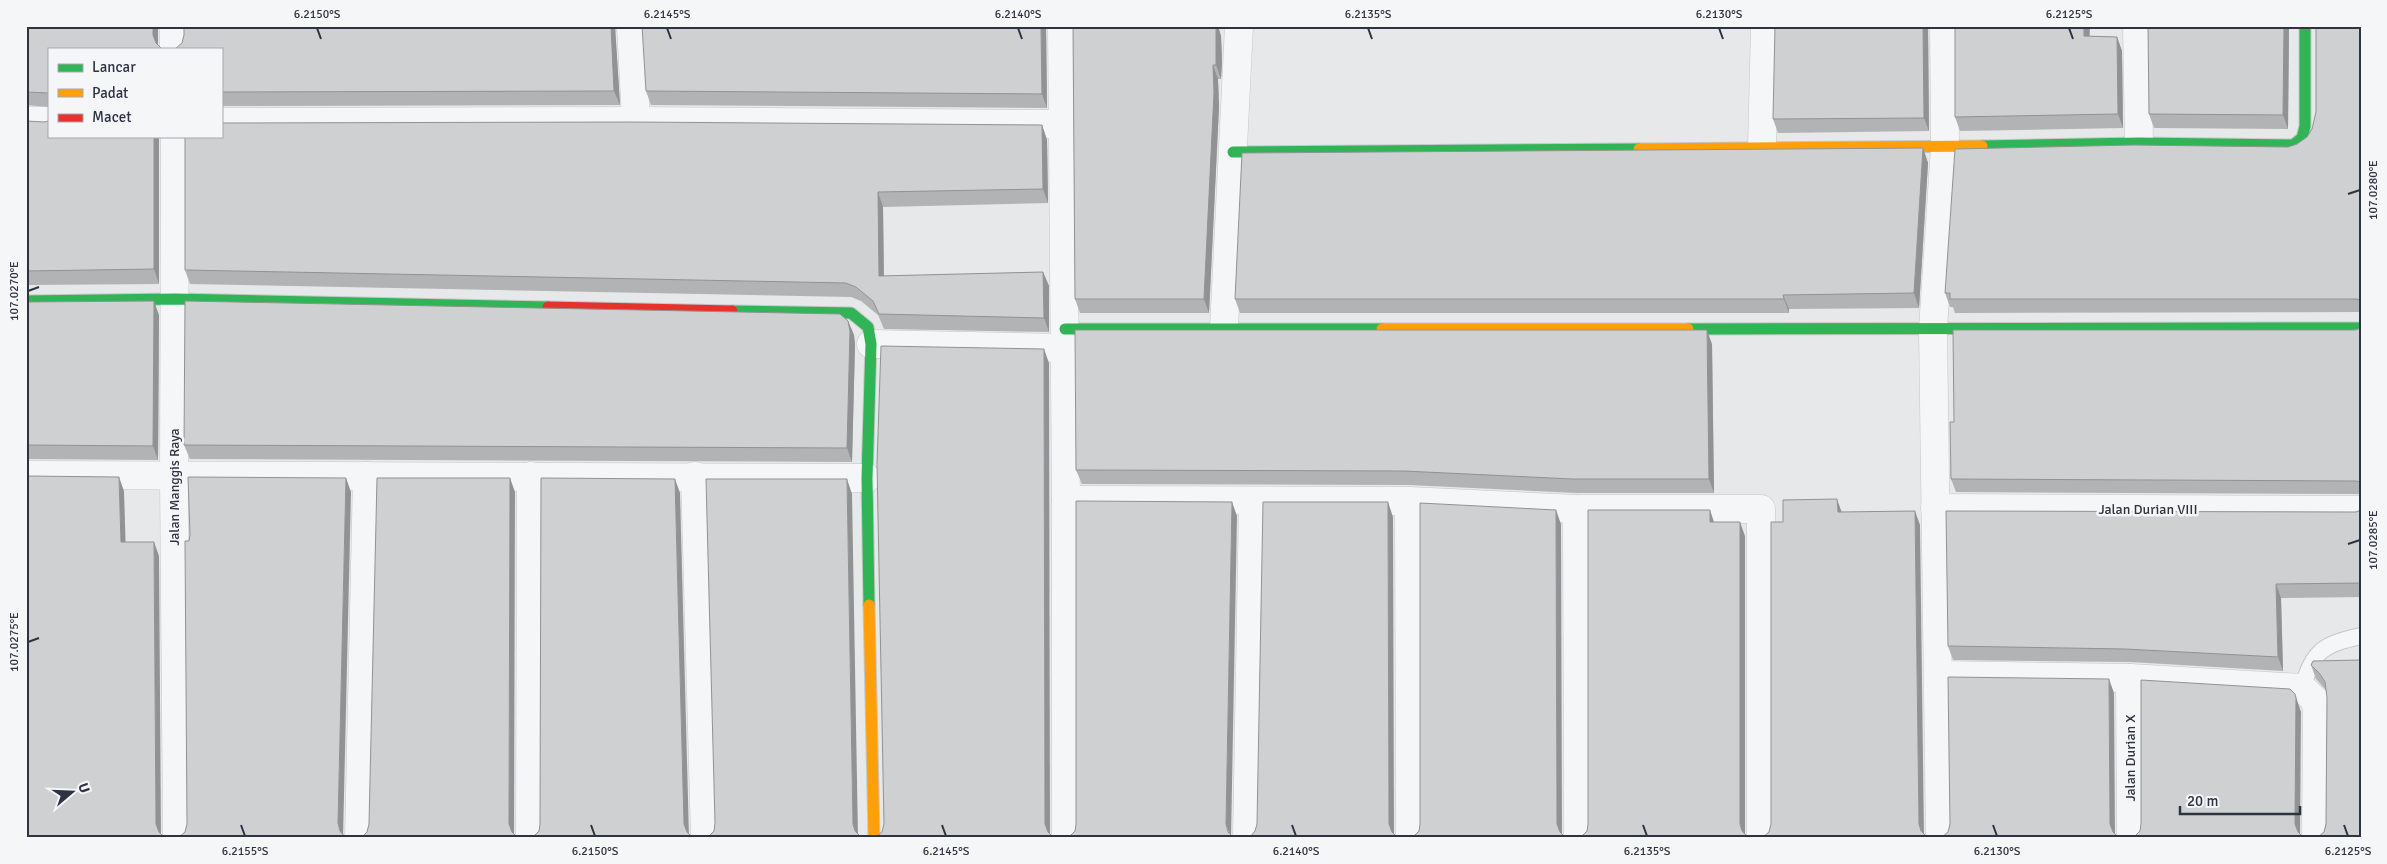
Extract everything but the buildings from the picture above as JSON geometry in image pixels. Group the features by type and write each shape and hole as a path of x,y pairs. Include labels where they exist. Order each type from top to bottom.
{"street":[{"path":"174,26 174,48"},
{"path":"631,26 636,121"},
{"path":"1062,26 1066,500 1066,838"},
{"path":"1224,328 1238,26"},
{"path":"1762,148 1765,26"},
{"path":"1940,838 1933,329 1945,147 1944,26"},
{"path":"2137,26 2139,144"},
{"path":"1233,152 2139,144 2293,145 2302,138 2305,126 2305,26"},
{"path":"26,121 48,121"},
{"path":"222,122 636,121 1063,124"},
{"name":"Jalan Manggis Raya","path":"175,138 174,477 177,838"},
{"path":"26,302 175,299 851,313 868,327 871,344 867,478 874,838"},
{"path":"871,344 1065,338 1224,328 2361,328"},
{"path":"26,475 867,478"},
{"path":"359,838 368,476"},
{"path":"530,838 531,476"},
{"path":"695,476 705,838"},
{"path":"1066,500 1409,501 1577,509 1761,509 1761,838"},
{"path":"1409,501 1410,838"},
{"path":"1247,838 1253,502"},
{"name":"Jalan Durian VIII","path":"1935,508 2361,510"},
{"path":"1577,509 1578,838"},
{"path":"1939,675 2130,678 2302,688 2315,700 2317,711 2316,838"},
{"name":"Jalan Durian X","path":"2130,678 2131,838"}],"lane":[{"path":"2302,688 2313,659 2321,650 2334,642 2361,636"}],"traffic: fast":[{"path":"1982,146 2139,143 2293,145 2302,138 2305,126 2305,26"},
{"path":"1233,152 1639,149"},
{"path":"26,301 175,299 548,307"},
{"path":"732,311 851,313 868,327 871,344 867,478 869,605"},
{"path":"1688,329 2361,328"},
{"path":"1065,329 1382,329"}],"traffic: slow":[{"path":"1639,149 1982,146"},
{"path":"1382,329 1688,329"},
{"path":"869,605 874,838"}],"traffic: jam":[{"path":"548,307 732,311"}]}
